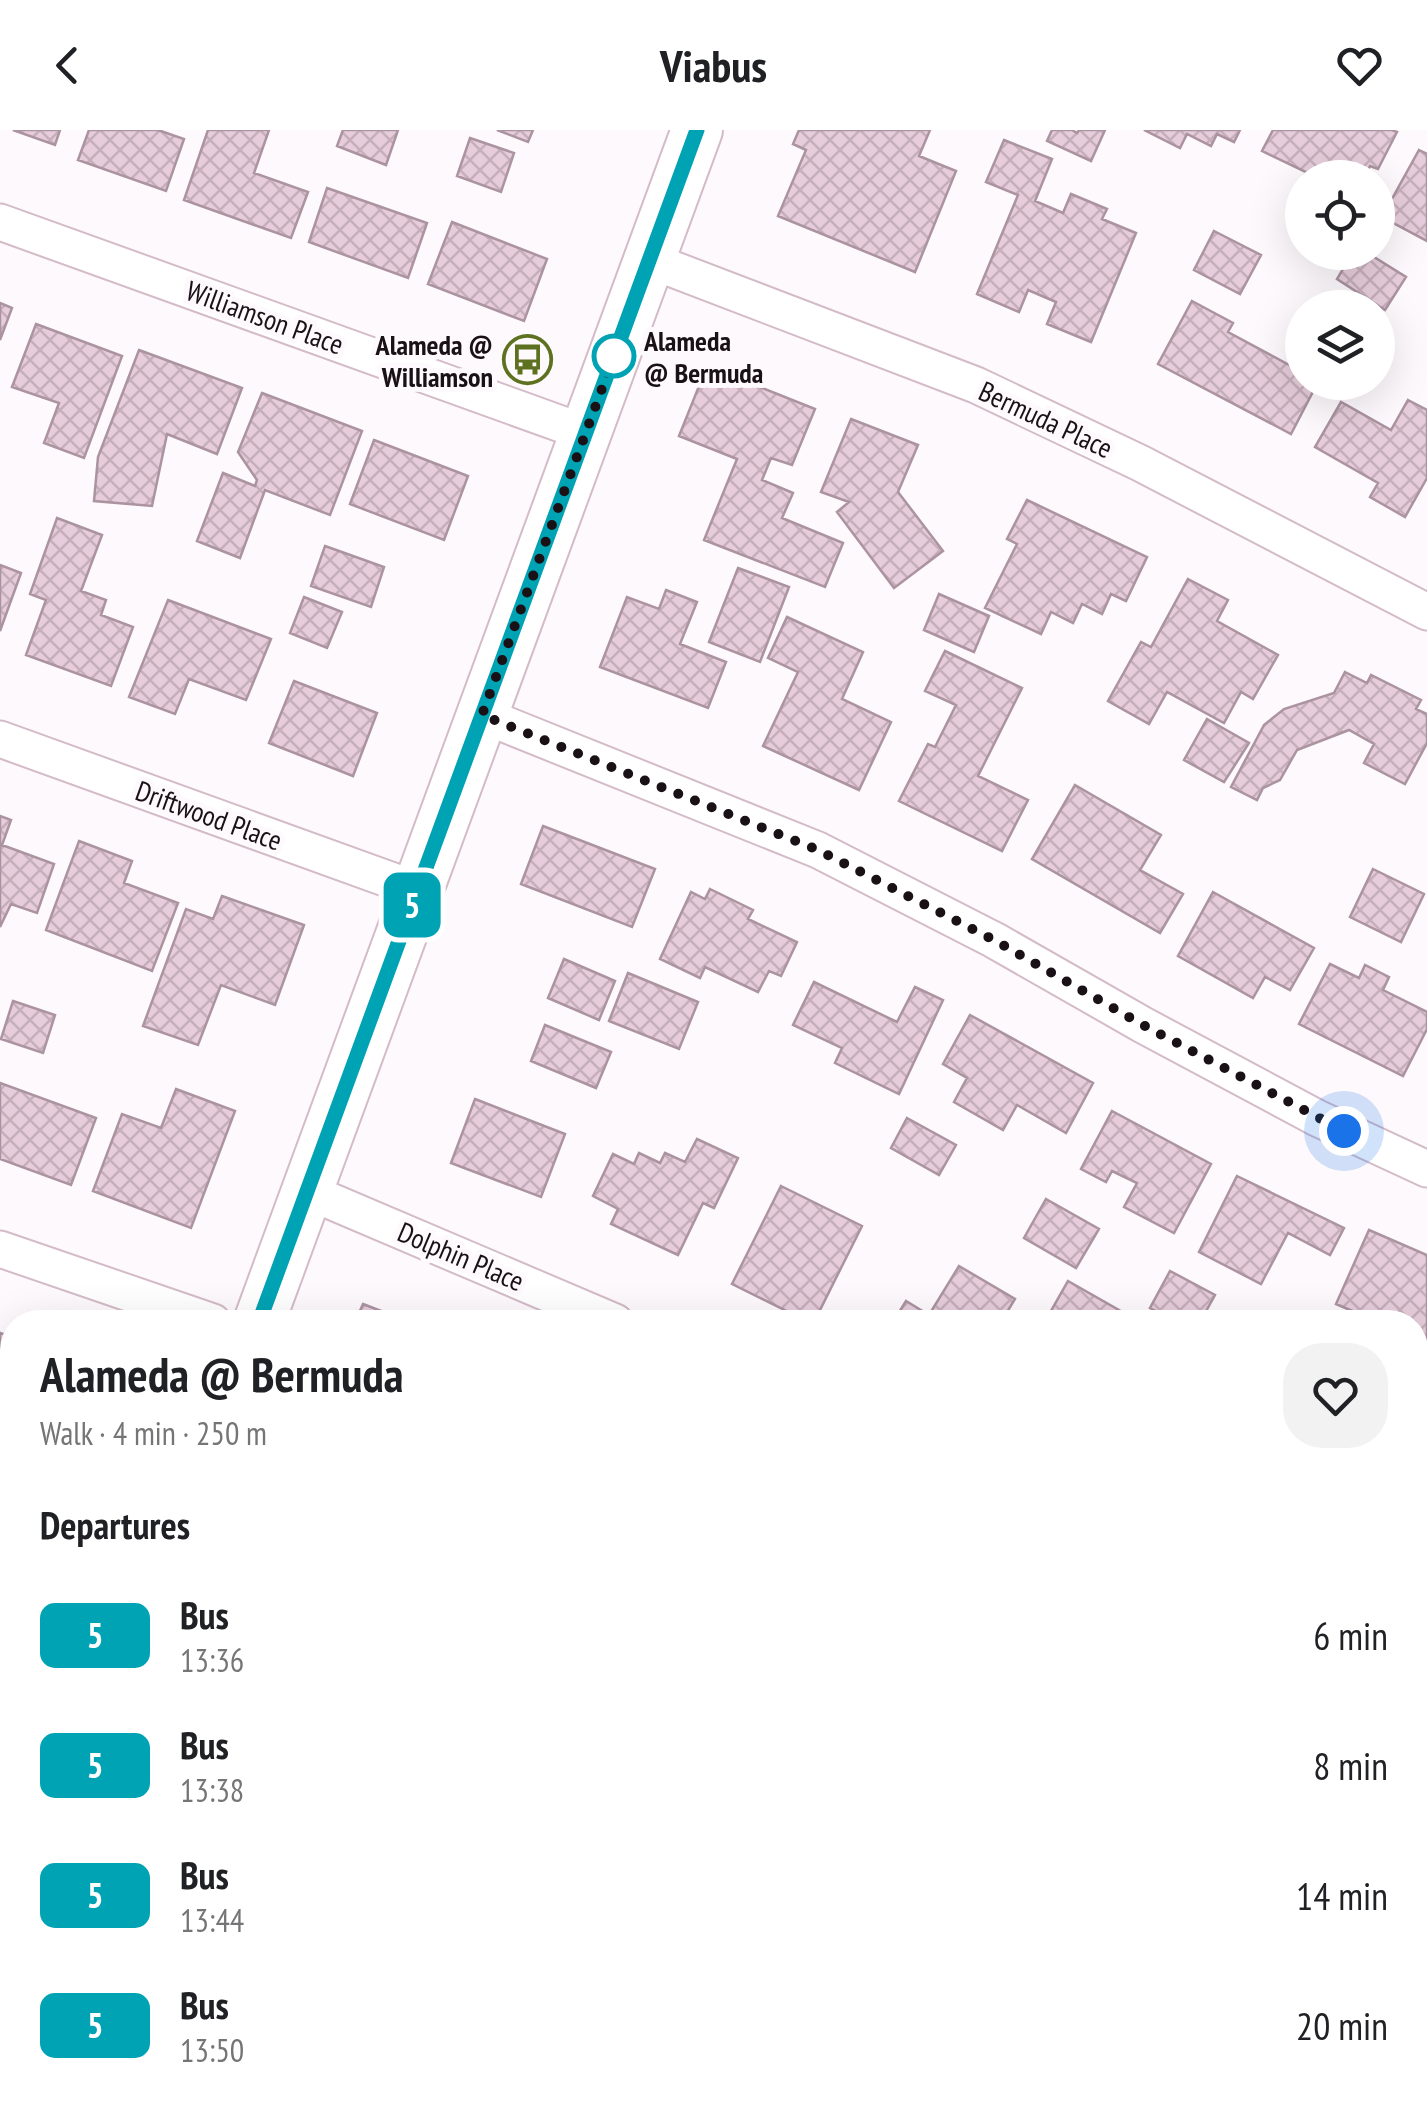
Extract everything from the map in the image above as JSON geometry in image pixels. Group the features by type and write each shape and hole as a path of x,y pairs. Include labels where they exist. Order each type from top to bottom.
{"main road":[{"path":"263,1310 697,130"}],"street":[{"name":"Williamson Place","path":"0,222 586,433"},
{"name":"Bermuda Place","path":"649,260 976,384 1140,463 1427,612"},
{"path":"482,715 818,850 994,940 1317,1118 1427,1169"},
{"name":"Driftwood Place","path":"0,739 418,890"},
{"name":"Dolphin Place","path":"307,1191 587,1310"},
{"path":"0,1249 178,1310"}],"building":[{"path":"13,130 60,130 55,145"},
{"path":"89,130 158,130 184,139 166,191 78,160"},
{"path":"208,130 269,130 254,173 308,192 291,238 184,200"},
{"path":"343,130 398,130 386,165 337,146"},
{"path":"497,130 533,130 528,142"},
{"path":"799,130 930,130 919,156 956,171 915,272 778,216 806,150 793,144"},
{"path":"1052,130 1105,130 1091,161 1047,141"},
{"path":"1144,130 1240,130 1234,142 1217,134 1211,146 1187,134 1180,148"},
{"path":"1273,130 1397,132 1383,160 1285,162 1262,151"},
{"path":"470,138 514,153 501,192 457,176"},
{"path":"1004,140 1052,159 1035,201 1063,213 1071,194 1107,209 1102,219 1136,233 1091,342 1047,324 1056,302 1028,290 1019,312 977,294 1018,195 986,182"},
{"path":"1419,150 1427,154 1427,241 1395,224 1395,193"},
{"path":"327,188 427,223 408,278 309,242"},
{"path":"452,222 547,259 524,321 428,284"},
{"path":"1214,231 1261,255 1240,294 1194,270"},
{"path":"1342,270 1395,270 1406,277 1395,294 1395,290 1354,290 1337,279"},
{"path":"1192,301 1233,323 1228,332 1285,363 1285,400 1309,400 1291,434 1158,364"},
{"path":"0,303 12,308 0,340"},
{"path":"36,324 122,356 84,458 44,443 59,403 12,387"},
{"path":"139,350 242,388 217,454 167,434 152,506 94,501 98,457"},
{"path":"707,366 815,409 792,465 771,458 762,480 793,493 782,518 843,543 825,587 704,540 737,459 679,436"},
{"path":"262,393 362,431 330,515 265,490 240,558 197,541 223,473 255,486 257,480 238,452"},
{"path":"1408,400 1427,410 1427,478 1405,517 1370,497 1378,483 1315,447 1341,402 1391,430"},
{"path":"851,419 918,445 898,492 943,551 894,588 837,512 849,502 821,492"},
{"path":"374,440 468,476 444,540 350,504"},
{"path":"1027,500 1147,557 1126,601 1111,594 1102,614 1082,604 1073,623 1051,612 1041,634 985,608 1017,544 1007,539"},
{"path":"57,518 102,535 81,591 106,600 101,615 133,627 111,686 26,655 46,600 30,594"},
{"path":"325,546 384,567 371,607 311,586"},
{"path":"0,565 21,573 0,631"},
{"path":"738,568 789,587 760,662 709,642"},
{"path":"1188,579 1228,600 1217,621 1278,655 1253,699 1241,692 1224,723 1167,692 1149,724 1108,701 1141,642 1151,647"},
{"path":"666,590 697,602 680,644 726,662 708,708 600,667 627,597 659,609"},
{"path":"939,594 989,616 974,652 924,630"},
{"path":"304,597 342,612 327,648 290,633"},
{"path":"168,600 271,639 246,700 189,679 175,714 129,697"},
{"path":"787,617 863,652 842,699 891,722 859,790 763,746 798,672 768,658"},
{"path":"945,651 1022,688 978,776 1028,800 1002,851 899,801 928,744 935,747 956,705 925,691"},
{"path":"1345,672 1367,683 1371,675 1421,700 1416,709 1427,714 1427,743 1405,784 1364,763 1374,744 1349,730 1297,750 1280,780 1263,788 1257,800 1231,787 1264,725 1284,709 1334,693"},
{"path":"294,681 377,713 353,776 269,743"},
{"path":"1207,719 1249,743 1224,782 1184,760"},
{"path":"1075,785 1161,835 1140,870 1183,894 1160,933 1032,859"},
{"path":"0,816 11,820 2,845 54,864 37,913 11,904 0,927"},
{"path":"543,826 655,869 632,927 521,884"},
{"path":"79,841 132,861 124,883 178,903 152,971 46,930"},
{"path":"1373,869 1424,894 1401,942 1350,917"},
{"path":"710,889 753,910 748,919 797,942 781,976 769,971 758,992 705,967 700,978 660,959 691,892 705,899"},
{"path":"1213,892 1314,948 1290,990 1265,977 1253,998 1178,956"},
{"path":"222,896 304,925 275,1005 221,985 198,1045 143,1026 186,909 213,919"},
{"path":"564,959 615,981 599,1020 548,998"},
{"path":"1330,964 1359,978 1365,965 1389,977 1383,990 1427,1012 1427,1029 1403,1076 1299,1024"},
{"path":"628,973 698,1002 679,1049 609,1021"},
{"path":"814,982 897,1022 915,987 943,1000 899,1094 835,1063 842,1048 793,1025"},
{"path":"13,1001 55,1015 43,1053 1,1039"},
{"path":"970,1015 1093,1083 1066,1133 1017,1105 1003,1130 954,1102 967,1078 943,1064"},
{"path":"545,1025 611,1052 596,1088 531,1061"},
{"path":"0,1083 96,1118 71,1185 0,1159"},
{"path":"176,1089 235,1111 191,1228 93,1191 122,1114 161,1128"},
{"path":"475,1099 565,1134 541,1197 451,1163"},
{"path":"1112,1111 1211,1164 1174,1233 1124,1207 1137,1183 1112,1171 1106,1182 1081,1169"},
{"path":"907,1118 956,1145 939,1175 891,1148"},
{"path":"697,1139 738,1158 714,1208 703,1203 678,1255 611,1224 618,1209 593,1196 613,1154 634,1164 639,1153 660,1163 665,1153 685,1162"},
{"path":"1237,1176 1344,1228 1330,1255 1288,1233 1261,1284 1199,1252"},
{"path":"781,1186 862,1226 820,1310 785,1310 732,1284"},
{"path":"1046,1199 1099,1229 1076,1268 1024,1238"},
{"path":"1369,1230 1427,1255 1427,1310 1350,1310 1336,1304"},
{"path":"959,1266 1015,1299 1008,1310 932,1310"},
{"path":"1170,1271 1215,1295 1207,1310 1150,1308"},
{"path":"1068,1281 1119,1310 1052,1310"},
{"path":"906,1301 921,1310 900,1310"}],"bus line":[{"name":"5","path":"263,1310 697,130"}],"place":[{"name":"Alameda @ Bermuda","path":"614,356"},
{"name":"Alameda @ Williamson","path":"528,360"}],"route":[{"path":"614,356 482,715 818,850 994,940 1143,1025 1344,1131"}]}
